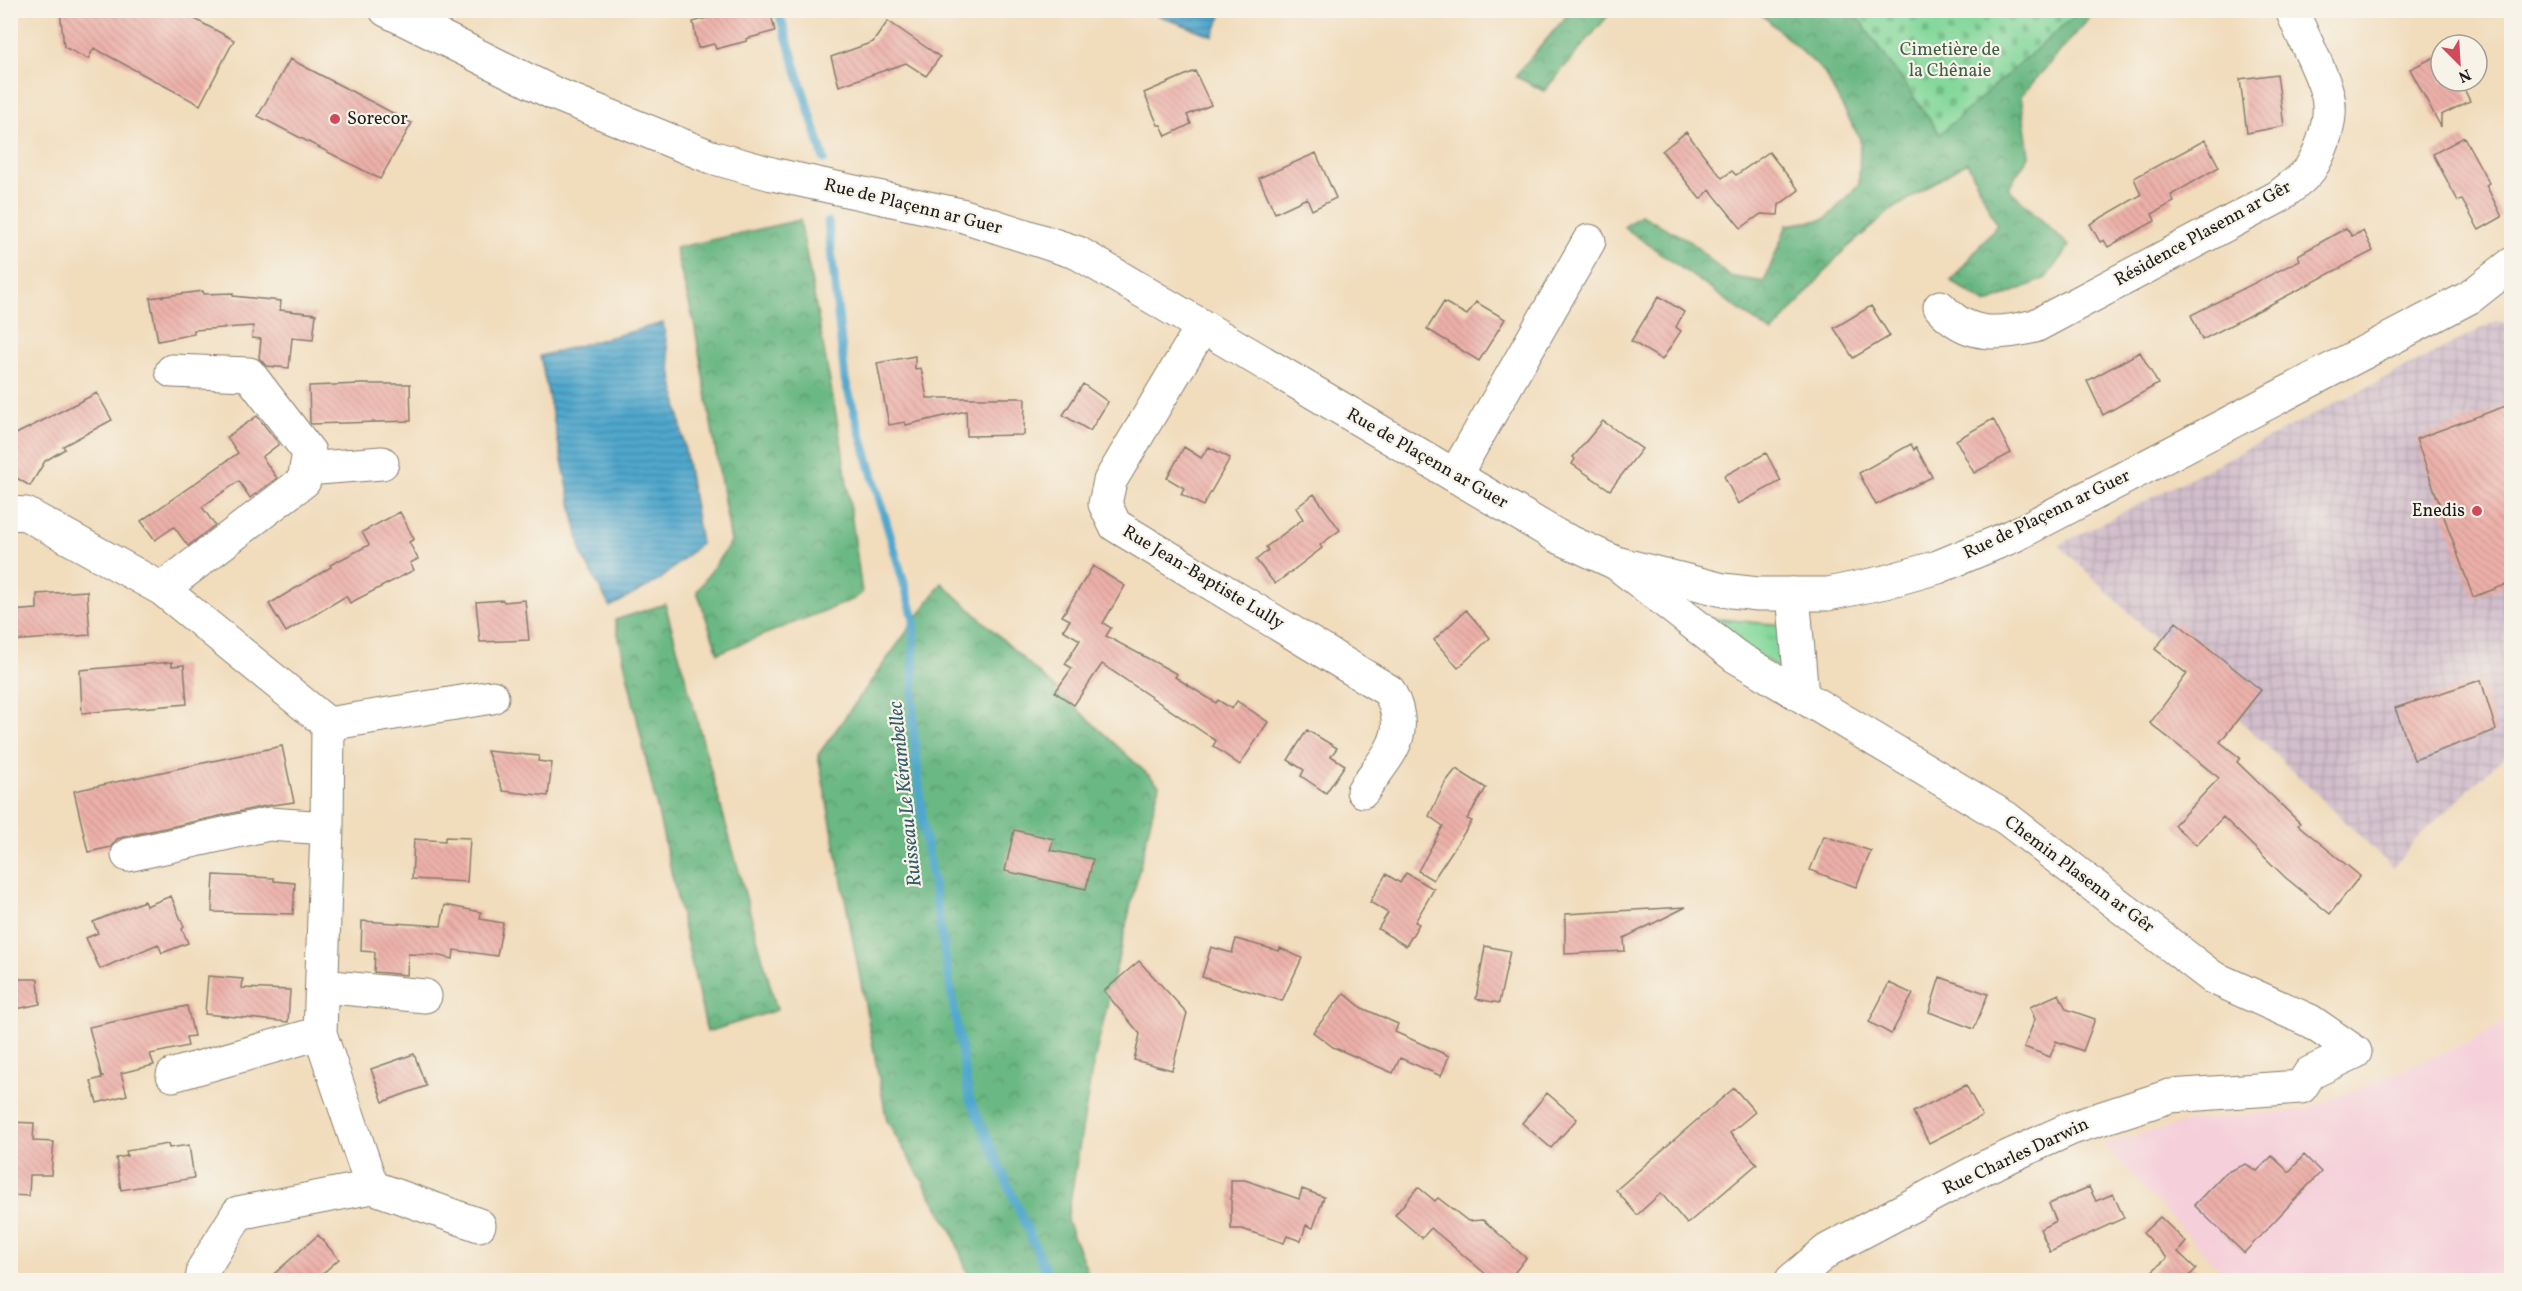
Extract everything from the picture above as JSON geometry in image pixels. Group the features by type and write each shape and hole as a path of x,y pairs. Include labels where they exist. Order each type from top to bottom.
{"street":[{"name":"Rue de Plaçenn ar Guer","path":"386,10 552,93 711,157 772,174 961,215 1078,253 1557,536 1616,563 1723,590 1758,594 1828,594 1885,582 1938,567 2015,535 2470,297 2511,264"},
{"name":"Résidence Plasenn ar Gêr","path":"1940,307 1960,325 1972,330 2009,332 2035,326 2278,196 2295,184 2309,170 2329,118 2328,93 2292,10"},
{"path":"1455,476 1589,241"},
{"name":"Rue de Plaçenn ar Guer","path":"2470,297 2511,287"},
{"name":"Rue Jean-Baptiste Lully","path":"1202,327 1110,481 1104,504 1115,525 1389,691 1399,713 1399,736 1364,791"},
{"path":"162,589 304,481 309,452 249,374 172,371"},
{"path":"306,468 382,463"},
{"path":"10,513 26,514 162,589 328,724 492,697"},
{"name":"Chemin Plasenn ar Gêr","path":"1616,563 1735,656 2006,818 2212,977 2310,1021 2355,1052"},
{"path":"1793,594 1802,696"},
{"path":"328,724 320,1033 372,1186"},
{"path":"128,855 269,824 327,828"},
{"path":"322,986 425,996"},
{"path":"173,1075 320,1033"},
{"name":"Rue Charles Darwin","path":"1792,1281 1828,1250 1979,1170 2072,1128 2170,1096 2301,1088 2310,1073 2355,1052"},
{"path":"202,1281 204,1268 238,1213 372,1186 479,1225"}],"shaded area":[{"name":"Enedis","path":"2496,321 2511,325 2511,750 2416,839 2393,868 2059,545"},
{"path":"2511,1018 2511,1280 2211,1280 2220,1270 2103,1144 2192,1121 2308,1109 2467,1043"}],"green space":[{"path":"1571,11 1612,11 1544,91 1515,76"},
{"path":"1758,11 2091,11 2094,13 2021,96 2029,156 2008,188 2069,246 2046,278 1986,304 1951,281 1997,225 1967,162 1890,211 1839,255 1772,333 1624,227 1641,215 1690,241 1728,276 1764,282 1787,225 1826,219 1859,184 1860,139 1823,71"},
{"name":"Cimetière de la Chênaie","path":"1853,11 2080,11 1940,134"},
{"path":"800,220 842,447 862,593 854,599 718,653 697,591 731,542 694,322 675,248"},
{"path":"942,583 1159,785 1092,1070 1067,1221 1091,1280 970,1280 952,1231 887,1121 818,755"},
{"path":"665,604 777,1010 707,1032 615,620"},
{"path":"1699,617 1782,625 1789,675"}],"water":[{"path":"1159,10 1223,11 1213,36 1157,15"},
{"path":"663,323 701,543 660,580 610,607 582,555 540,356"}],"building":[{"path":"60,10 178,10 234,40 200,105 94,48 88,59 64,47"},
{"path":"705,10 770,10 775,31 716,49 714,44 698,48 693,22 707,18"},
{"path":"888,21 940,57 926,76 906,63 839,86 831,57 873,42"},
{"name":"Sorecor","path":"290,59 412,123 380,179 258,116"},
{"path":"2429,60 2429,93 2466,93 2470,101 2441,115 2441,127 2410,69"},
{"path":"1195,71 1211,105 1187,115 1191,124 1166,136 1161,125 1158,125 1144,93"},
{"path":"2277,74 2284,126 2247,133 2240,79"},
{"path":"1686,132 1722,178 1732,171 1736,175 1769,152 1799,190 1779,205 1778,215 1761,214 1741,228 1710,190 1700,199 1662,151"},
{"path":"2464,137 2489,183 2486,185 2502,217 2479,230 2462,200 2458,201 2433,154"},
{"path":"2205,140 2219,167 2171,195 2174,202 2152,214 2155,221 2108,247 2104,240 2100,242 2090,224 2141,195 2134,178"},
{"path":"1316,153 1336,198 1312,210 1307,198 1275,213 1259,178"},
{"path":"2346,228 2352,236 2363,231 2373,251 2202,340 2191,315 2300,260 2298,255"},
{"path":"203,291 204,294 233,293 233,296 281,301 280,310 316,314 313,340 292,338 289,368 266,366 259,358 261,339 252,338 253,326 194,330 194,334 158,341 150,298"},
{"path":"1659,296 1684,312 1676,327 1681,331 1662,360 1631,341"},
{"path":"1444,302 1467,315 1476,302 1505,319 1479,361 1427,329"},
{"path":"1871,306 1890,336 1853,358 1834,328"},
{"path":"2140,352 2158,384 2103,415 2087,381"},
{"path":"915,356 915,369 921,368 927,398 1025,398 1024,435 967,436 966,411 906,425 905,422 889,425 877,363"},
{"path":"410,384 411,421 311,424 309,386"},
{"path":"1083,384 1108,402 1090,431 1063,415"},
{"path":"97,393 112,420 63,446 65,449 45,461 30,486 10,474 10,437"},
{"name":"Enedis","path":"2511,404 2511,583 2473,597 2416,439"},
{"path":"257,416 279,444 262,457 277,478 250,498 239,481 202,507 215,525 188,546 174,527 155,540 141,521 238,453 227,437"},
{"path":"1993,419 2011,453 1974,473 1956,440"},
{"path":"1603,421 1642,449 1610,490 1572,464 1575,459 1573,457"},
{"path":"1911,444 1914,450 1916,447 1932,477 1876,505 1859,473"},
{"path":"1184,447 1201,458 1209,447 1230,458 1203,506 1181,494 1184,488 1167,478"},
{"path":"1766,453 1781,481 1738,504 1724,476"},
{"path":"1314,494 1340,530 1320,545 1322,548 1275,584 1256,560 1268,550 1266,547 1303,519 1296,508"},
{"path":"400,512 414,539 409,542 418,559 410,563 414,570 350,603 346,596 286,632 269,604 331,567 330,565 369,545 362,532"},
{"path":"1093,566 1125,586 1103,623 1111,628 1106,636 1177,674 1175,677 1216,703 1218,700 1232,709 1237,701 1268,722 1240,765 1213,746 1216,741 1102,664 1074,705 1055,692 1072,668 1065,664 1080,640 1063,630 1070,620 1062,616"},
{"path":"87,591 90,635 10,641 10,611 37,609 37,594"},
{"path":"503,600 504,602 525,600 529,640 480,642 476,602"},
{"path":"1466,610 1490,638 1458,668 1434,640"},
{"path":"2176,622 2261,690 2220,742 2240,758 2237,762 2300,823 2298,825 2360,876 2330,914 2286,878 2223,817 2196,845 2174,825 2219,778 2150,723 2187,674 2155,649"},
{"path":"172,662 172,666 184,665 187,704 82,713 80,670"},
{"path":"2481,680 2496,730 2414,760 2395,708"},
{"path":"1307,730 1337,748 1331,756 1345,765 1326,793 1301,776 1304,770 1288,760"},
{"path":"282,746 294,802 265,806 124,837 117,839 111,847 88,852 74,791"},
{"path":"487,751 539,756 538,761 552,763 548,796 503,791"},
{"path":"1456,769 1486,788 1467,819 1472,821 1433,880 1418,871 1443,826 1429,816 1445,783"},
{"path":"1014,830 1054,839 1050,850 1093,859 1086,889 1005,871"},
{"path":"1824,836 1871,851 1856,887 1810,870"},
{"path":"445,837 470,838 467,882 412,879 414,839 445,841"},
{"path":"1406,873 1434,889 1415,922 1419,924 1406,946 1378,929 1388,913 1370,902 1386,874 1400,883"},
{"path":"214,875 274,878 274,881 295,883 293,914 212,912"},
{"path":"171,896 188,943 162,953 158,944 100,969 86,938 98,933 93,922 144,901 146,906"},
{"path":"445,905 481,912 480,919 503,923 497,956 454,950 453,959 435,955 408,954 407,975 374,972 375,952 361,951 362,921 441,926"},
{"path":"1686,907 1624,938 1625,951 1565,954 1565,914"},
{"path":"1236,939 1279,951 1280,948 1302,958 1282,1001 1202,977 1211,947 1232,953"},
{"path":"1485,946 1510,951 1499,1003 1476,999"},
{"path":"1139,961 1187,1013 1172,1070 1134,1060 1140,1034 1104,991"},
{"path":"208,976 243,979 242,988 290,990 288,1022 205,1014"},
{"path":"1940,977 1988,994 1974,1029 1929,1012"},
{"path":"10,979 38,979 40,1004 16,1009 16,1005 10,1005"},
{"path":"1889,983 1913,994 1891,1034 1869,1022"},
{"path":"1344,993 1362,1008 1398,1024 1395,1032 1449,1056 1441,1076 1400,1058 1393,1073 1333,1047 1313,1032"},
{"path":"2059,994 2066,1009 2095,1019 2083,1051 2056,1041 2050,1057 2024,1047 2035,1019 2030,1007"},
{"path":"187,1006 194,1036 186,1037 188,1046 150,1054 154,1065 121,1073 127,1095 97,1103 91,1081 102,1078 89,1027"},
{"path":"414,1054 426,1086 383,1102 371,1069"},
{"path":"1966,1085 1982,1116 1929,1143 1913,1112"},
{"path":"1734,1088 1755,1112 1730,1133 1757,1164 1687,1224 1661,1193 1637,1215 1616,1190"},
{"path":"1547,1093 1577,1119 1551,1148 1522,1123"},
{"path":"10,1122 34,1123 33,1141 54,1142 51,1175 30,1175 29,1196 10,1195"},
{"path":"168,1144 169,1148 189,1145 194,1178 121,1190 116,1158 127,1156 126,1151"},
{"path":"2304,1155 2321,1172 2244,1253 2194,1205 2225,1173 2246,1164 2257,1171 2272,1156 2289,1172"},
{"path":"1231,1180 1245,1180 1299,1199 1302,1189 1324,1197 1313,1228 1306,1225 1301,1241 1287,1236 1284,1243 1242,1229 1231,1229"},
{"path":"1418,1187 1435,1201 1438,1198 1468,1221 1483,1220 1526,1258 1508,1281 1494,1281 1431,1228 1422,1238 1395,1215"},
{"path":"2089,1187 2096,1201 2113,1194 2124,1218 2050,1252 2040,1229 2056,1221 2049,1204"},
{"path":"2160,1217 2186,1242 2178,1252 2196,1269 2184,1281 2141,1281 2167,1258 2143,1233"},
{"path":"318,1235 339,1259 314,1281 266,1281"}],"waterway":[{"name":"Ruisseau Le Kérambellec","path":"778,10 824,159"},
{"name":"Ruisseau Le Kérambellec","path":"828,222 845,380 914,618 913,726 923,825 969,1097 1050,1280"}],"place":[{"name":"Sorecor","path":"335,119"},
{"name":"Enedis","path":"2477,511"}]}
